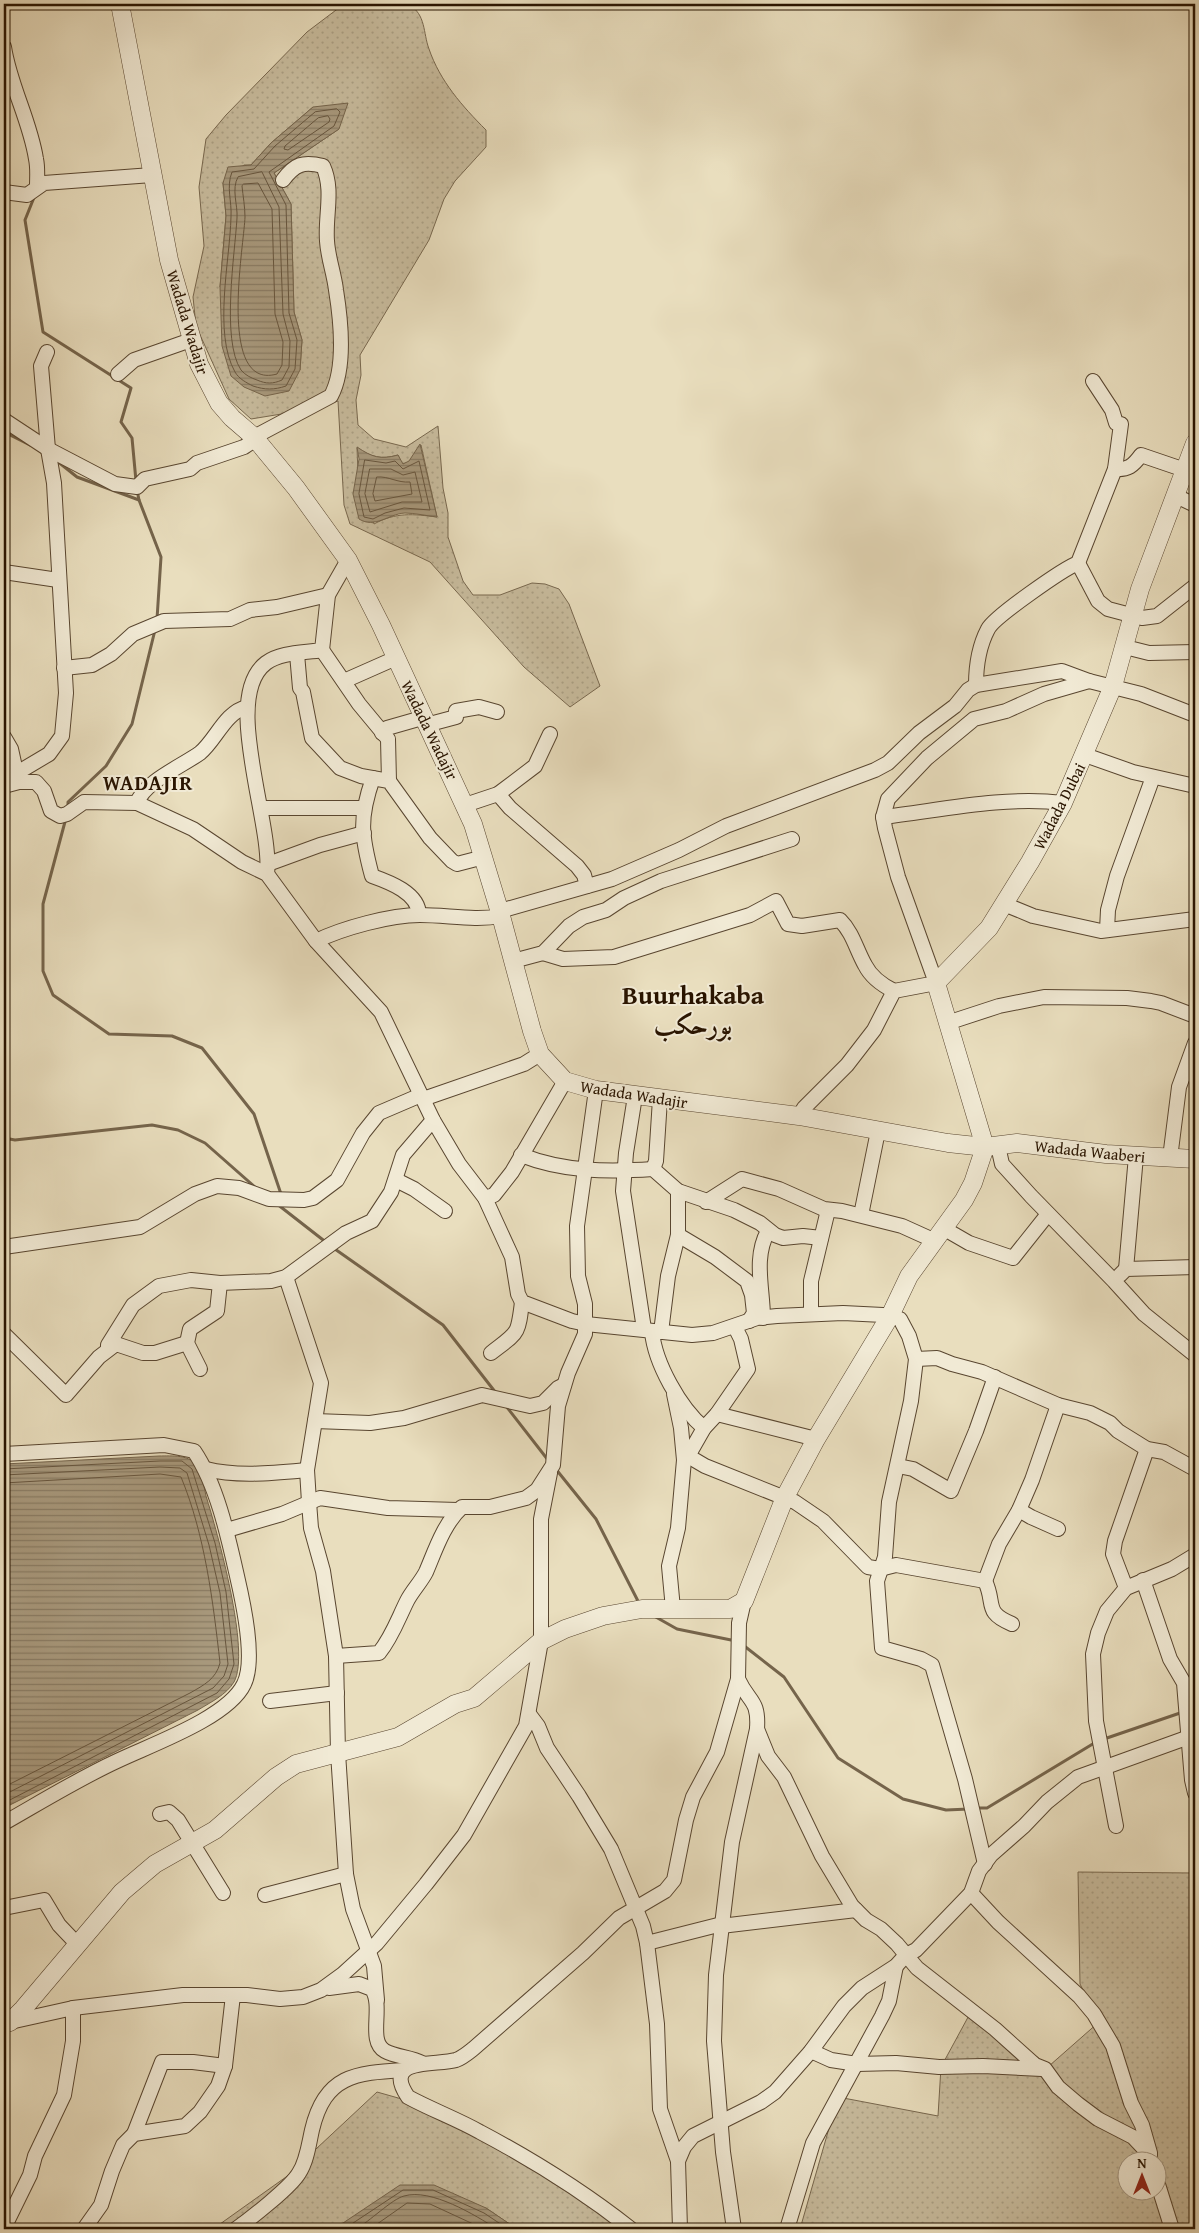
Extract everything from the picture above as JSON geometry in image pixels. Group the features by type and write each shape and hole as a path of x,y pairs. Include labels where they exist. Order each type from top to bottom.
{"street":[{"name":"Wadada Wadajir","path":"120,4 169,260 199,364 219,403 232,418 255,438 318,516 348,560 465,805 484,856 540,1054 566,1081 596,1090 799,1116 878,1131 991,1146"},
{"path":"4,47 7,65 25,116 36,158 37,186"},
{"path":"4,420 48,449 114,484 137,487 145,479 190,469 197,463 244,447 255,438 331,396 338,383 341,360 336,289 327,242 329,179 323,166 309,162 297,164 283,180"},
{"path":"4,192 27,195 37,186 79,179 152,175"},
{"path":"118,374 134,360 191,340"},
{"path":"4,786 49,754 62,736 66,693 58,580 54,483 48,449 41,366 46,352"},
{"path":"976,685 976,665 988,628 1063,569 1078,563 1115,469 1121,424 1116,422 1112,410 1094,381"},
{"name":"Wadada Dubai","path":"936,983 989,928 1063,802 1085,755 1113,686 1125,647 1131,616 1195,443"},
{"path":"1115,469 1125,470 1141,455 1185,470"},
{"path":"1176,496 1195,505"},
{"path":"348,560 328,594 322,650 388,739 390,749 389,781 430,838 457,864 484,856"},
{"path":"1078,563 1098,601 1108,609 1131,616 1150,619 1157,616 1195,586"},
{"path":"4,572 58,580"},
{"path":"64,668 92,665 103,660 133,634 164,621 230,619 250,610 277,607 328,594"},
{"path":"1125,647 1149,653 1195,652"},
{"path":"322,650 278,656 265,663 250,685 247,708 251,762 261,808 268,869 316,941 381,1012 433,1120 459,1164 485,1198 512,1257 518,1294 522,1302 521,1322 517,1332 491,1354"},
{"path":"297,654 300,688 303,692 312,738 340,768 389,781"},
{"path":"344,680 396,658"},
{"path":"316,941 360,924 419,915 483,920 612,878 679,850 726,826 875,770 888,763 919,733 955,706 968,690 976,685 1062,672 1141,694 1195,714"},
{"path":"1090,681 1044,694 1006,711 974,719 927,758 888,799 883,817 898,877 991,1146 1002,1164 1144,1314 1195,1355"},
{"path":"382,733 387,728 456,716 456,711 479,707 497,712"},
{"path":"137,803 146,789 201,752 236,713 247,708"},
{"path":"465,805 498,794 535,766 550,734"},
{"path":"4,737 11,749 18,777"},
{"path":"1085,755 1152,777 1195,786"},
{"path":"18,777 40,785 51,811 60,816 67,814 84,802 137,803 186,825 242,862 268,869 364,833"},
{"path":"1107,930 1108,910 1118,876 1152,777"},
{"path":"373,778 363,808 364,833 372,876 400,887 418,906 419,915"},
{"path":"498,794 510,808 577,866 584,875 587,886"},
{"path":"883,817 1006,802 1043,800 1063,802"},
{"path":"261,808 363,808"},
{"path":"513,961 543,953 569,926 583,917 606,910 624,898 661,881 792,838"},
{"path":"679,850 687,872"},
{"path":"543,953 563,959 614,957 750,914 776,901 788,924 802,926 840,920 855,941 865,966 880,983 894,991 936,983"},
{"path":"1004,904 1033,916 1094,930 1195,919"},
{"path":"799,1116 804,1108 847,1065 874,1030 894,991"},
{"path":"947,1023 999,1006 1044,996 1127,998 1156,1002 1195,1016"},
{"path":"1170,1158 1179,1087 1195,1044"},
{"path":"4,1247 140,1227 195,1194 217,1186 239,1188 269,1199 304,1200 313,1198 337,1180 370,1122 379,1113 524,1064 540,1054"},
{"path":"485,1198 494,1195 512,1172 566,1081"},
{"path":"321,1990 343,1974 392,1926 464,1835 526,1726 541,1641 541,1519 555,1454 558,1406 579,1350 586,1324 582,1287 578,1276 577,1226 596,1090"},
{"path":"635,1096 624,1171 626,1216 656,1354 673,1386 704,1428"},
{"path":"653,1169 656,1161 660,1099"},
{"path":"108,1348 108,1344 133,1305 159,1286 191,1280 220,1283 271,1281 286,1276 346,1233 372,1221 396,1180 403,1155 433,1120"},
{"path":"860,1215 878,1131"},
{"name":"Wadada Waaberi","path":"991,1146 1017,1143 1136,1156 1195,1159"},
{"path":"236,2229 299,2174 314,2122 327,2095 339,2081 369,2072 404,2070 423,2063 458,2060 473,2050 583,1953 619,1918 665,1891 674,1880 686,1820 693,1797 717,1752 738,1679 739,1623 744,1601 785,1497 816,1439 890,1316 909,1276 969,1192 991,1146"},
{"path":"521,1156 552,1166 624,1171 653,1169 678,1191 734,1210 760,1223 768,1232 783,1238 803,1236 821,1238"},
{"path":"1114,1281 1126,1269 1136,1156"},
{"path":"706,1202 742,1179 779,1189 828,1210 860,1215 938,1234 1013,1258 1048,1214"},
{"path":"396,1180 414,1189 445,1211"},
{"path":"652,1331 678,1235 678,1191"},
{"path":"811,1314 811,1281 828,1210"},
{"path":"763,1318 759,1264 762,1246 768,1232"},
{"path":"678,1235 715,1257 747,1282 752,1296 754,1312 749,1321"},
{"path":"1126,1269 1195,1266"},
{"path":"286,1276 321,1383 307,1470 311,1528 323,1571 336,1656 338,1753 346,1874 353,1909 374,1966 377,2000 376,2041 386,2052 423,2063"},
{"path":"200,1369 187,1343 190,1329 217,1311 220,1283"},
{"path":"522,1302 572,1321 586,1324 692,1335 735,1327 763,1318 811,1314 843,1313 890,1316 900,1319 909,1336 916,1359 911,1401 898,1466 888,1502 884,1557 877,1581 882,1648 922,1659 932,1665 966,1779 985,1864"},
{"path":"686,1458 704,1428 717,1414 748,1369 741,1339 735,1327"},
{"path":"4,1334 66,1395 108,1348 116,1344 143,1353 155,1353 187,1343"},
{"path":"916,1359 937,1358 995,1377 1058,1405 1100,1417 1118,1432 1147,1448 1164,1452 1195,1469"},
{"path":"898,1466 913,1469 951,1491 976,1432 995,1377"},
{"path":"315,1420 370,1423 397,1420 482,1396 530,1406 543,1402 558,1388 565,1385"},
{"path":"673,1386 686,1458 678,1528 669,1566 673,1609"},
{"path":"1012,1624 999,1619 993,1613 989,1589 985,1581 999,1544 1019,1510 1032,1480 1058,1405"},
{"path":"717,1414 816,1439"},
{"path":"4,1454 164,1445 194,1451 206,1469 227,1530 239,1585 249,1667 245,1682 238,1695 226,1706 200,1721 116,1762 4,1823"},
{"path":"1126,1588 1113,1554 1115,1541 1147,1448"},
{"path":"686,1458 785,1497 823,1521 868,1567 880,1569 896,1565 985,1581"},
{"path":"206,1469 220,1472 248,1473 307,1470"},
{"path":"336,1656 379,1653 396,1627 407,1600 425,1574 438,1542 458,1510 462,1507 490,1506 526,1498 537,1490 550,1473"},
{"path":"227,1530 282,1514 320,1498 388,1508 458,1510"},
{"path":"1019,1510 1031,1518 1058,1529"},
{"path":"1116,1826 1096,1721 1093,1654 1098,1633 1107,1612 1126,1588 1172,1569 1195,1555"},
{"path":"1143,1580 1170,1659 1184,1683 1192,1780 1195,1793"},
{"path":"7,2023 78,1945 122,1892 154,1864 215,1830 276,1777 296,1764 398,1737 455,1704 474,1698 541,1641 566,1629 603,1616 642,1609 730,1609 744,1601"},
{"path":"734,2229 714,2042 716,1975 732,1842 757,1729 758,1711 754,1701 743,1690 738,1679"},
{"path":"270,1701 337,1692"},
{"path":"529,1714 538,1726 547,1748 611,1849 636,1908 647,1943 657,2024 660,2109 678,2161 680,2229"},
{"path":"757,1729 768,1756 784,1777 822,1856 856,1910 866,1920 880,1929 916,1968 995,2029 1035,2065 1045,2069 1058,2087 1078,2104 1098,2119 1133,2137 1144,2150"},
{"path":"678,2161 684,2147 693,2136 761,2102 775,2092 811,2051 828,2024 862,1988 896,1966 906,1955 916,1950 971,1893 979,1871 991,1855 1012,1838 1047,1802 1078,1777 1189,1737"},
{"path":"160,1814 169,1812 178,1820 223,1893"},
{"path":"265,1895 346,1874"},
{"path":"971,1893 998,1922 1079,1996 1094,2014 1113,2046 1131,2103 1142,2125 1149,2150"},
{"path":"4,1908 44,1900 59,1925 78,1945"},
{"path":"647,1943 722,1925 856,1910"},
{"path":"787,2229 801,2176 813,2143 857,2064 888,2001 896,1966"},
{"path":"7,2023 73,2008 183,1995 233,1995 286,1999 303,1997 321,1990 347,1984 359,1984 372,1989 377,2000"},
{"path":"134,2134 185,2126 200,2112 218,2086 225,2066 233,1995"},
{"path":"4,2228 30,2175 35,2156 64,2094 73,2041 73,2008"},
{"path":"811,2051 831,2060 857,2064 902,2063 939,2067 983,2066 1045,2069"},
{"path":"84,2229 101,2205 123,2145 134,2134 162,2062 193,2062 225,2066"},
{"path":"404,2070 401,2087 408,2097 482,2133 536,2163 581,2191 631,2229"},
{"path":"1163,2200 1172,2229"}],"shaded area":[{"path":"388,3 409,5 418,13 421,19 429,49 439,72 460,102 486,130 486,147 455,181 444,199 429,240 360,355 361,375 356,400 358,425 374,439 406,447 438,426 443,488 448,513 448,537 463,581 473,595 500,595 532,583 545,584 559,589 569,604 600,686 570,707 524,667 430,562 350,524 344,505 338,401 312,409 251,419 229,399 196,326 193,297 204,246 199,187 206,139 226,115 307,32 344,4","holes":["313,107 339,129 274,173 291,204 294,312 302,340 300,370 220,287 226,216 223,183 244,165 251,165 271,143","421,445 437,517 405,515 390,517 374,524 358,473 357,448 377,457 398,455 402,464 409,462"]},
{"path":"1078,1872 1195,1873 1195,2229 800,2229 838,2097 938,2116 941,2067 973,2008 1049,2066 1099,2022 1080,1984"},
{"path":"377,2092 423,2105 633,2229 517,2229 486,2208 355,2217 334,2229 213,2229 286,2177"}],"water":[{"path":"348,103 339,129 274,173 291,204 294,312 302,340 300,370 289,391 265,396 244,387 231,376 222,346 220,287 226,216 223,183 228,167 251,165 271,143 313,107"},
{"path":"420,444 437,517 405,513 376,522 365,522 359,519 353,494 359,459 357,447 376,457 398,455 403,464 409,461"},
{"path":"159,1456 186,1458 195,1463 201,1474 224,1562 236,1619 238,1667 234,1682 223,1694 198,1710 4,1808 4,1464"},
{"path":"400,2185 434,2185 486,2208 517,2229 334,2229"}],"waterway":[{"path":"4,14 8,45"},
{"path":"35,195 25,220 43,332 131,388 121,422 132,438 136,481"},
{"path":"4,432 30,445"},
{"path":"57,461 77,477 139,500"},
{"path":"137,490 161,557 157,619"},
{"path":"68,807 68,802 106,766 132,724 155,630"},
{"path":"66,818 43,904 43,971 53,995 109,1034 172,1036 202,1048 254,1114 282,1197"},
{"path":"4,1138 15,1140 152,1125 178,1130 205,1143 256,1188"},
{"path":"277,1204 327,1243"},
{"path":"332,1247 443,1325 496,1393"},
{"path":"506,1406 548,1460"},
{"path":"555,1468 596,1519 639,1603"},
{"path":"654,1616 677,1629 736,1641"},
{"path":"743,1645 784,1677 838,1758 903,1799 946,1810 969,1809"},
{"path":"1104,1739 1183,1712"},
{"path":"975,1808 987,1808 1096,1742"}],"district":[{"name":"WADAJIR","path":"148,782"},
{"name":"Buurhakaba بورحكب","path":"693,1009"}]}
